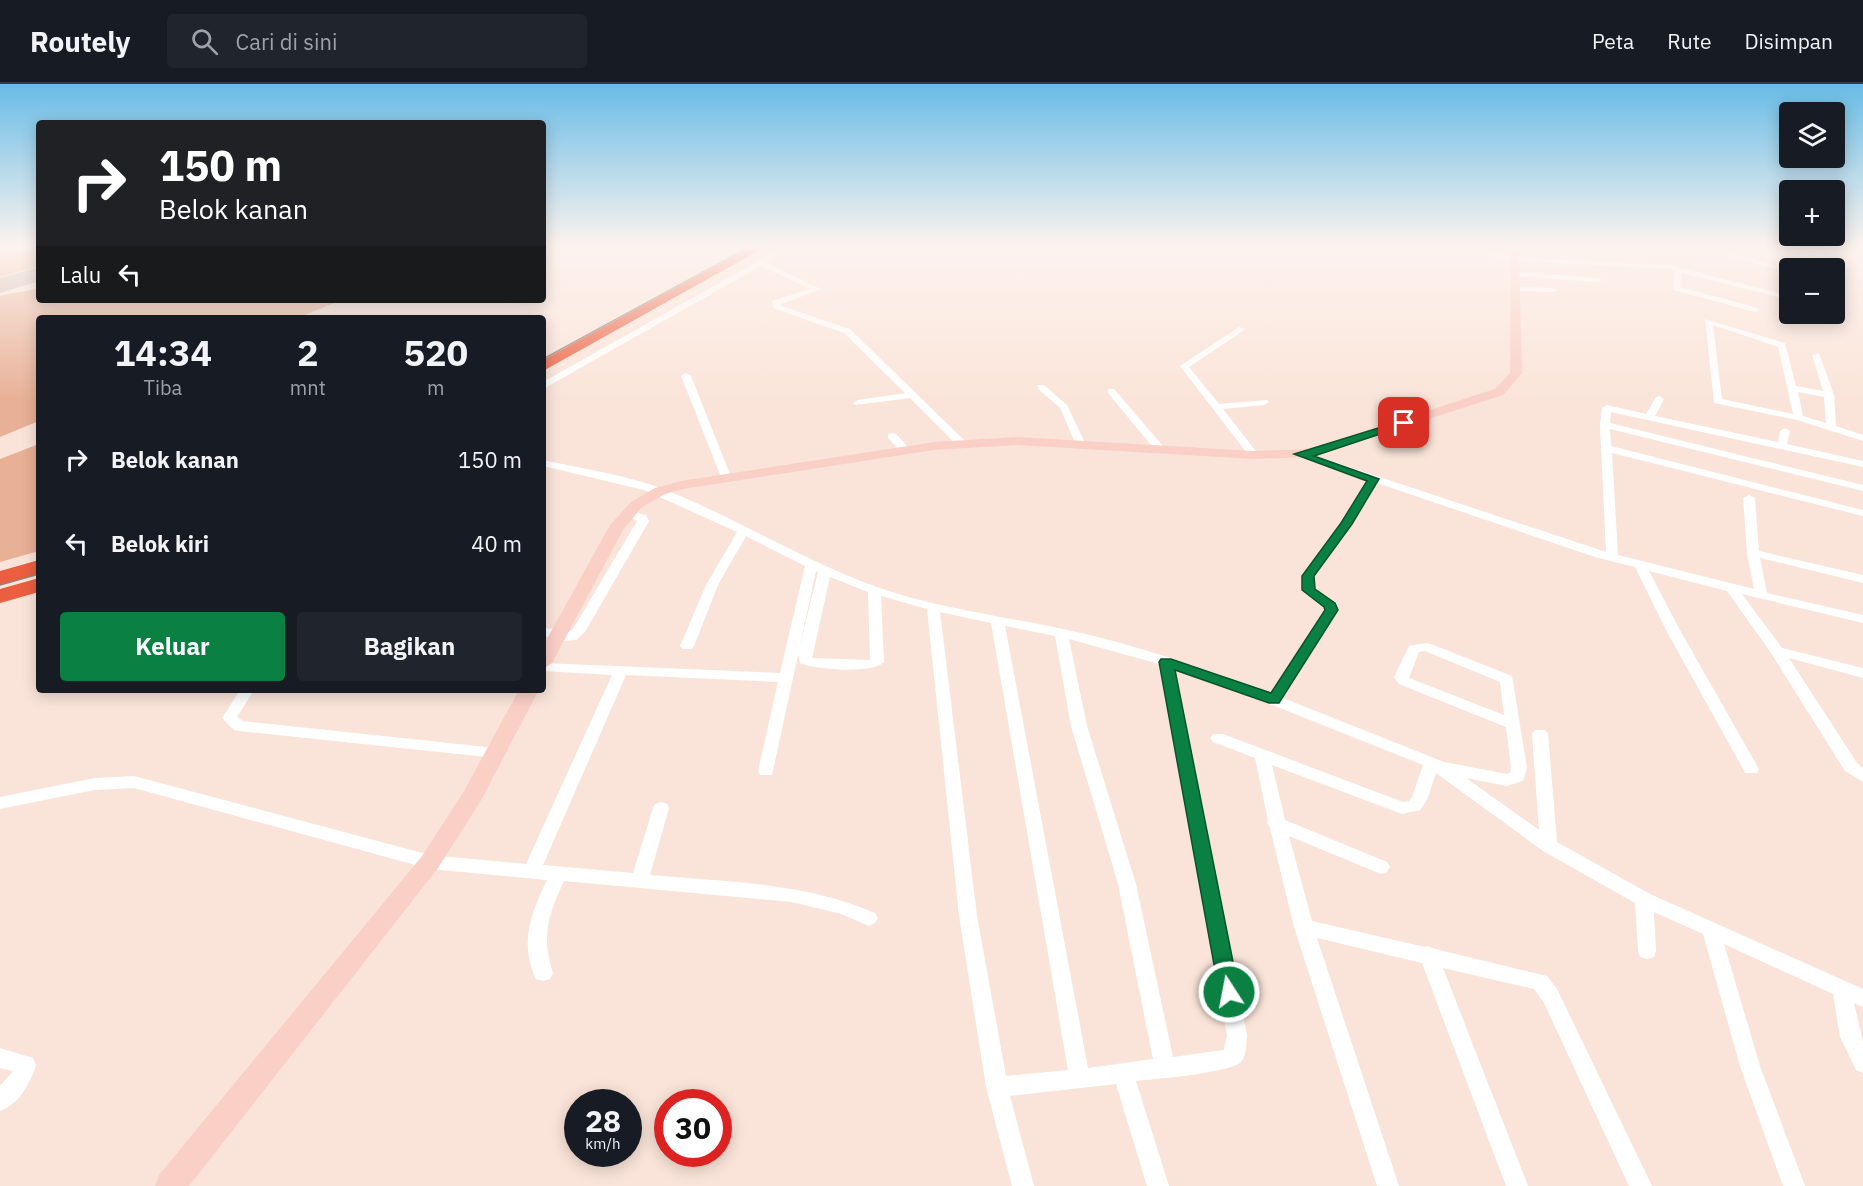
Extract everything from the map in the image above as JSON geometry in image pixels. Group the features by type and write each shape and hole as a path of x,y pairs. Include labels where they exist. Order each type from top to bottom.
{"highway":[{"path":"546,350 643,298"},
{"path":"546,364 666,298"},
{"path":"0,578 36,568"},
{"path":"0,596 36,586"}],"street":[{"path":"546,385 699,298"},
{"path":"789,298 775,303 776,306 847,332 962,444"},
{"path":"546,655 552,635 616,528 636,505 660,491 726,477 906,450 962,444 1017,441 1254,455 1311,453 1499,392 1516,373 1516,298"},
{"path":"1713,298 1755,310"},
{"path":"1799,418 1782,345 1708,321 1717,401 1799,418 1858,440 1849,461"},
{"path":"1242,329 1184,366 1254,455"},
{"path":"1816,355 1828,395 1831,429"},
{"path":"686,376 726,477"},
{"path":"1041,387 1064,407 1080,443"},
{"path":"1792,388 1828,395"},
{"path":"1111,391 1158,448"},
{"path":"858,403 913,395"},
{"path":"1650,416 1659,399"},
{"path":"1215,407 1264,402"},
{"path":"1612,557 1605,425 1607,408 1716,425 1782,446 1863,464"},
{"path":"1605,425 1863,488"},
{"path":"1782,446 1785,431"},
{"path":"892,436 906,450"},
{"path":"1606,448 1863,513"},
{"path":"1300,454 1612,557 1863,619"},
{"path":"546,464 660,491 818,568 874,590 998,622 1061,633 1166,662 1274,700 1435,764 1514,779 1519,773 1507,679 1426,648 1414,649 1401,677 1404,681 1511,723"},
{"path":"1274,700 1331,610 1331,605 1308,590 1308,576 1347,524 1374,479"},
{"path":"1749,498 1753,553 1761,595"},
{"path":"687,646 712,585 743,531"},
{"path":"1753,553 1863,579"},
{"path":"1640,565 1674,632 1751,770"},
{"path":"818,568 805,654 806,660 811,663 869,665 877,662 874,590"},
{"path":"766,771 786,678 818,568"},
{"path":"1731,588 1777,651 1851,767 1863,776"},
{"path":"933,607 968,916 997,1088 1023,1186"},
{"path":"998,622 1080,1079"},
{"path":"1061,633 1079,726 1127,884 1165,1068"},
{"path":"1777,651 1863,674"},
{"path":"997,1088 1123,1074 1228,1059 1235,1054 1238,1047 1166,662"},
{"path":"546,665 786,678"},
{"path":"531,872 621,670"},
{"path":"245,693 229,718 239,726 496,753"},
{"path":"170,1186 430,862 472,796 527,693"},
{"path":"1540,734 1549,846"},
{"path":"1218,738 1402,808 1414,806 1419,800 1435,764"},
{"path":"1262,754 1275,823 1303,927 1388,1186"},
{"path":"1435,764 1549,846 1644,899 1863,998"},
{"path":"0,803 95,784 134,782 430,862 792,895 844,907 869,918"},
{"path":"639,882 661,808"},
{"path":"1275,823 1382,867"},
{"path":"543,973 534,948 535,933 542,910 558,874"},
{"path":"1644,899 1647,951"},
{"path":"1303,927 1533,978 1545,986 1641,1186"},
{"path":"1712,931 1750,1066 1794,1186"},
{"path":"1428,954 1517,1186"},
{"path":"1842,988 1850,1037 1863,1064"},
{"path":"0,1058 20,1061 26,1065 21,1079 0,1101"},
{"path":"1123,1074 1158,1186"}],"shaded area":[{"path":"0,298 36,298 36,303 334,303 304,315 36,315 36,422 0,437"},
{"path":"36,445 36,552 0,562 0,459"}],"tram line":[{"path":"546,357 654,298"},
{"path":"0,585 36,575"}],"route":[{"path":"1229,992 1198,840 1166,662 1274,700 1332,608 1308,590 1308,576 1347,524 1374,479 1300,454 1311,453 1404,423"}]}
